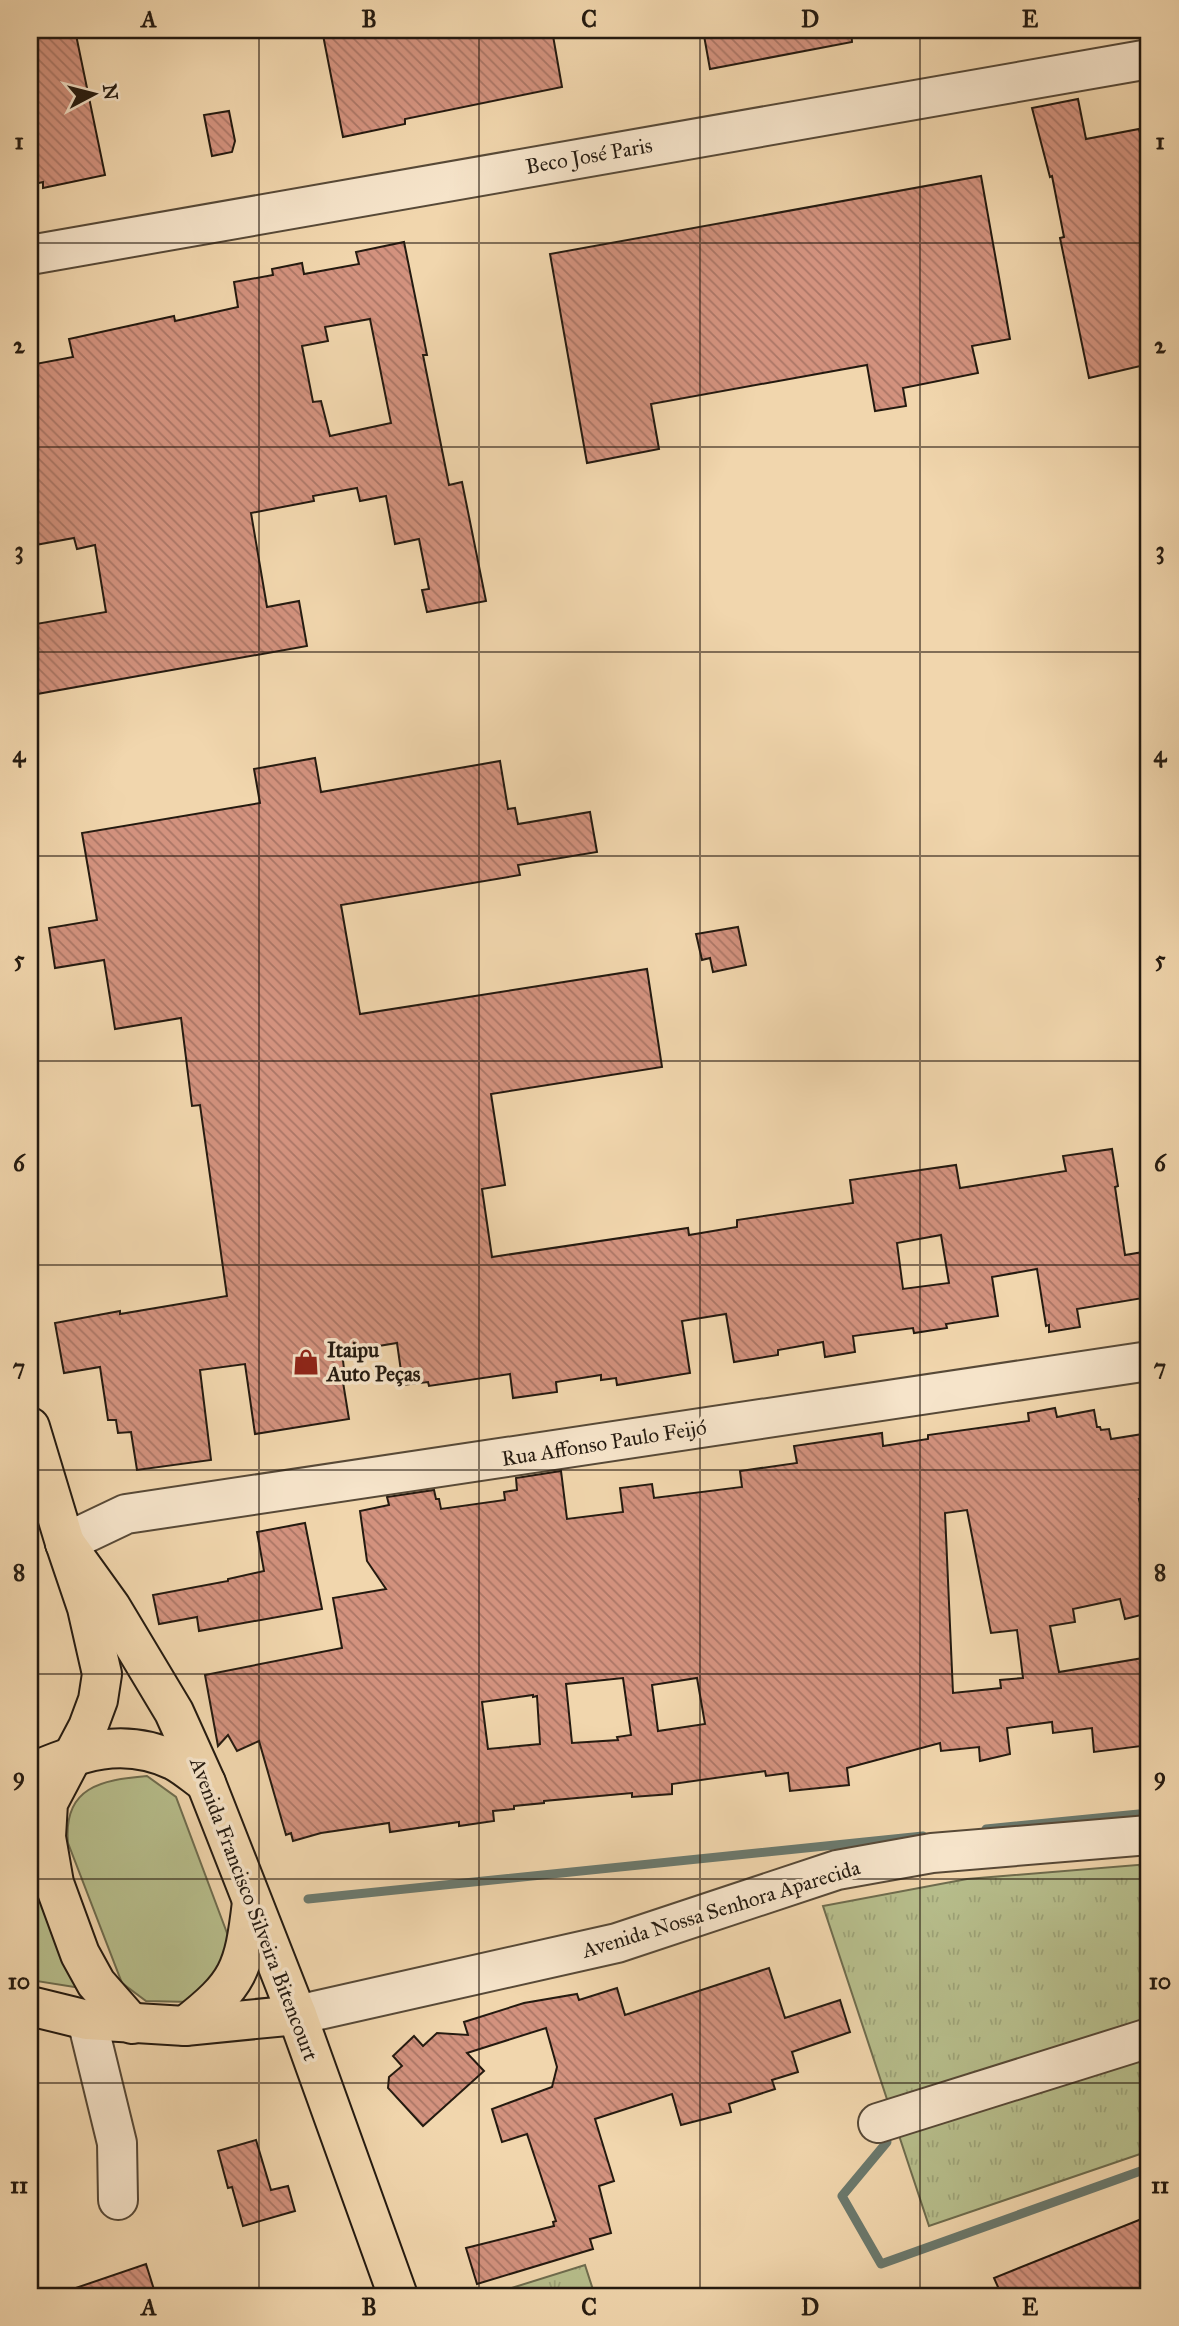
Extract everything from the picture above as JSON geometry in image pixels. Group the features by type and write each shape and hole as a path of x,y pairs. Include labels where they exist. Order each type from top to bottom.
{"main road":[{"name":"Avenida Francisco Silveira Bitencourt","path":"30,1427 65,1544 88,1608 102,1674 98,1700 88,1727 72,1755"},
{"name":"Avenida Francisco Silveira Bitencourt","path":"65,1544 111,1606 174,1712 206,1783 297,2015 398,2296"},
{"path":"30,1773 72,1755 111,1748 146,1750 176,1762 206,1783"},
{"path":"72,1755 48,1803 46,1837 54,1883 80,1954 96,1983 132,2024"},
{"path":"185,2026 215,2003 236,1978 247,1945 252,1900"},
{"path":"30,2006 87,2020 185,2026 297,2015"}],"street":[{"name":"Beco José Paris","path":"30,255 1149,59"},
{"name":"Rua Affonso Paulo Feijó","path":"65,1544 126,1514 1149,1361"},
{"name":"Avenida Nossa Senhora Aparecida","path":"297,2015 617,1943 837,1870 932,1853 1148,1844"},
{"path":"87,2020 117,2143 118,2200"},
{"path":"878,2123 1149,2038"}],"green space":[{"path":"147,1776 176,1797 230,1941 220,1982 190,2002 146,2001 122,1983 68,1843 68,1824 72,1809 88,1790 115,1780"},
{"path":"30,1838 87,1989 30,1980"},
{"path":"1149,1864 1149,2151 929,2226 823,1906 967,1879"},
{"path":"585,2265 595,2296 486,2296"}],"building":[{"path":"30,30 75,30 105,175 43,188 43,182 30,185"},
{"path":"322,30 552,30 562,87 405,119 405,124 343,137"},
{"path":"703,30 851,30 852,42 710,69"},
{"path":"1078,99 1086,139 1139,129 1140,133 1149,131 1149,170 1146,171 1149,187 1149,364 1089,378 1060,238 1064,237 1052,176 1050,177 1032,108"},
{"path":"229,111 235,141 232,152 212,156 204,115"},
{"path":"981,176 1010,339 972,346 978,373 903,388 906,406 875,411 867,365 651,404 659,449 587,463 550,254"},
{"path":"404,242 449,485 462,482 486,601 427,612 422,590 429,589 419,539 395,544 386,496 360,501 357,488 313,496 314,501 251,513 267,607 299,601 307,646 37,694 30,625 106,612 95,545 77,549 74,538 30,546 30,365 73,357 69,339 174,316 175,321 238,307 234,282 273,275 272,269 302,263 304,274 359,264 356,252","holes":["370,319 391,423 330,436 321,401 313,402 302,346 328,341 325,327"]},
{"path":"315,758 321,792 500,761 508,809 515,808 518,824 590,812 597,852 518,865 520,875 341,905 360,1014 647,969 662,1067 491,1094 505,1185 482,1189 492,1257 688,1228 689,1235 737,1227 737,1220 853,1203 850,1180 956,1165 960,1188 1066,1171 1063,1156 1112,1149 1125,1255 1149,1251 1149,1297 1077,1309 1080,1327 1049,1332 1037,1269 992,1277 998,1316 946,1324 947,1328 914,1333 913,1328 853,1336 855,1352 825,1357 823,1342 778,1350 778,1355 734,1362 726,1314 682,1321 690,1373 617,1385 616,1378 601,1380 601,1375 556,1382 557,1392 513,1398 510,1374 429,1386 428,1382 403,1385 397,1343 342,1352 344,1369 341,1370 349,1419 255,1434 245,1364 200,1370 211,1460 137,1470 131,1432 118,1433 116,1420 108,1420 100,1367 64,1373 55,1323 227,1296 200,1105 192,1106 181,1018 115,1029 104,960 55,968 49,928 97,920 82,833 260,803 254,769","holes":["941,1235 949,1283 903,1289 897,1243"]},
{"path":"738,927 746,965 713,972 710,958 702,960 696,934"},
{"path":"1055,1408 1057,1417 1094,1410 1097,1427 1101,1430 1109,1429 1111,1439 1149,1433 1149,1498 1139,1499 1149,1539 1149,1613 1125,1619 1120,1599 1073,1609 1075,1622 1050,1626 1059,1672 1149,1657 1149,1734 1141,1735 1142,1746 1094,1752 1092,1728 1053,1733 1052,1722 1007,1728 1010,1754 980,1761 979,1747 941,1751 940,1743 847,1768 849,1785 790,1791 788,1773 766,1776 765,1771 672,1784 672,1794 632,1797 632,1793 514,1806 514,1809 493,1811 494,1821 459,1826 459,1822 390,1832 389,1823 321,1833 293,1841 291,1833 286,1835 259,1741 237,1751 228,1735 218,1746 205,1675 342,1648 333,1598 386,1589 367,1561 360,1511 389,1505 387,1497 434,1490 441,1509 505,1500 504,1492 517,1490 516,1478 561,1471 567,1519 623,1512 620,1488 652,1484 654,1498 742,1487 740,1471 797,1463 794,1446 882,1433 883,1446 928,1439 928,1435 1029,1421 1028,1413","holes":["967,1510 991,1633 1017,1630 1023,1678 1000,1680 1001,1688 953,1693 945,1513","623,1678 631,1735 617,1737 618,1740 572,1743 566,1684","697,1678 705,1724 658,1731 652,1685","537,1696 540,1744 488,1749 482,1702"]},
{"path":"305,1523 322,1609 199,1631 197,1617 159,1624 153,1595 228,1581 264,1571 257,1532"},
{"path":"769,1968 785,2018 840,2000 850,2032 792,2052 798,2072 772,2080 775,2089 729,2104 731,2112 681,2125 672,2094 595,2119 614,2181 599,2186 611,2233 590,2239 593,2249 477,2284 466,2248 554,2226 553,2222 556,2221 527,2134 502,2142 492,2109 552,2087 557,2067 546,2028 467,2053 484,2071 423,2126 388,2088 389,2077 402,2066 393,2056 414,2036 423,2046 437,2033 468,2035 464,2022 524,2003 577,1994 579,2000 617,1988 625,2015"},
{"path":"256,2140 271,2190 288,2186 295,2211 243,2226 232,2187 228,2188 218,2151"},
{"path":"1149,2216 1149,2296 1002,2296 994,2278"},
{"path":"146,2264 156,2296 65,2296 64,2292"}],"waterway":[{"path":"986,1829 1149,1813"},
{"path":"308,1899 923,1836"},
{"path":"887,2142 842,2196 881,2264 1149,2168"}],"place":[{"name":"Itaipu Auto Peças","path":"306,1362"}]}
